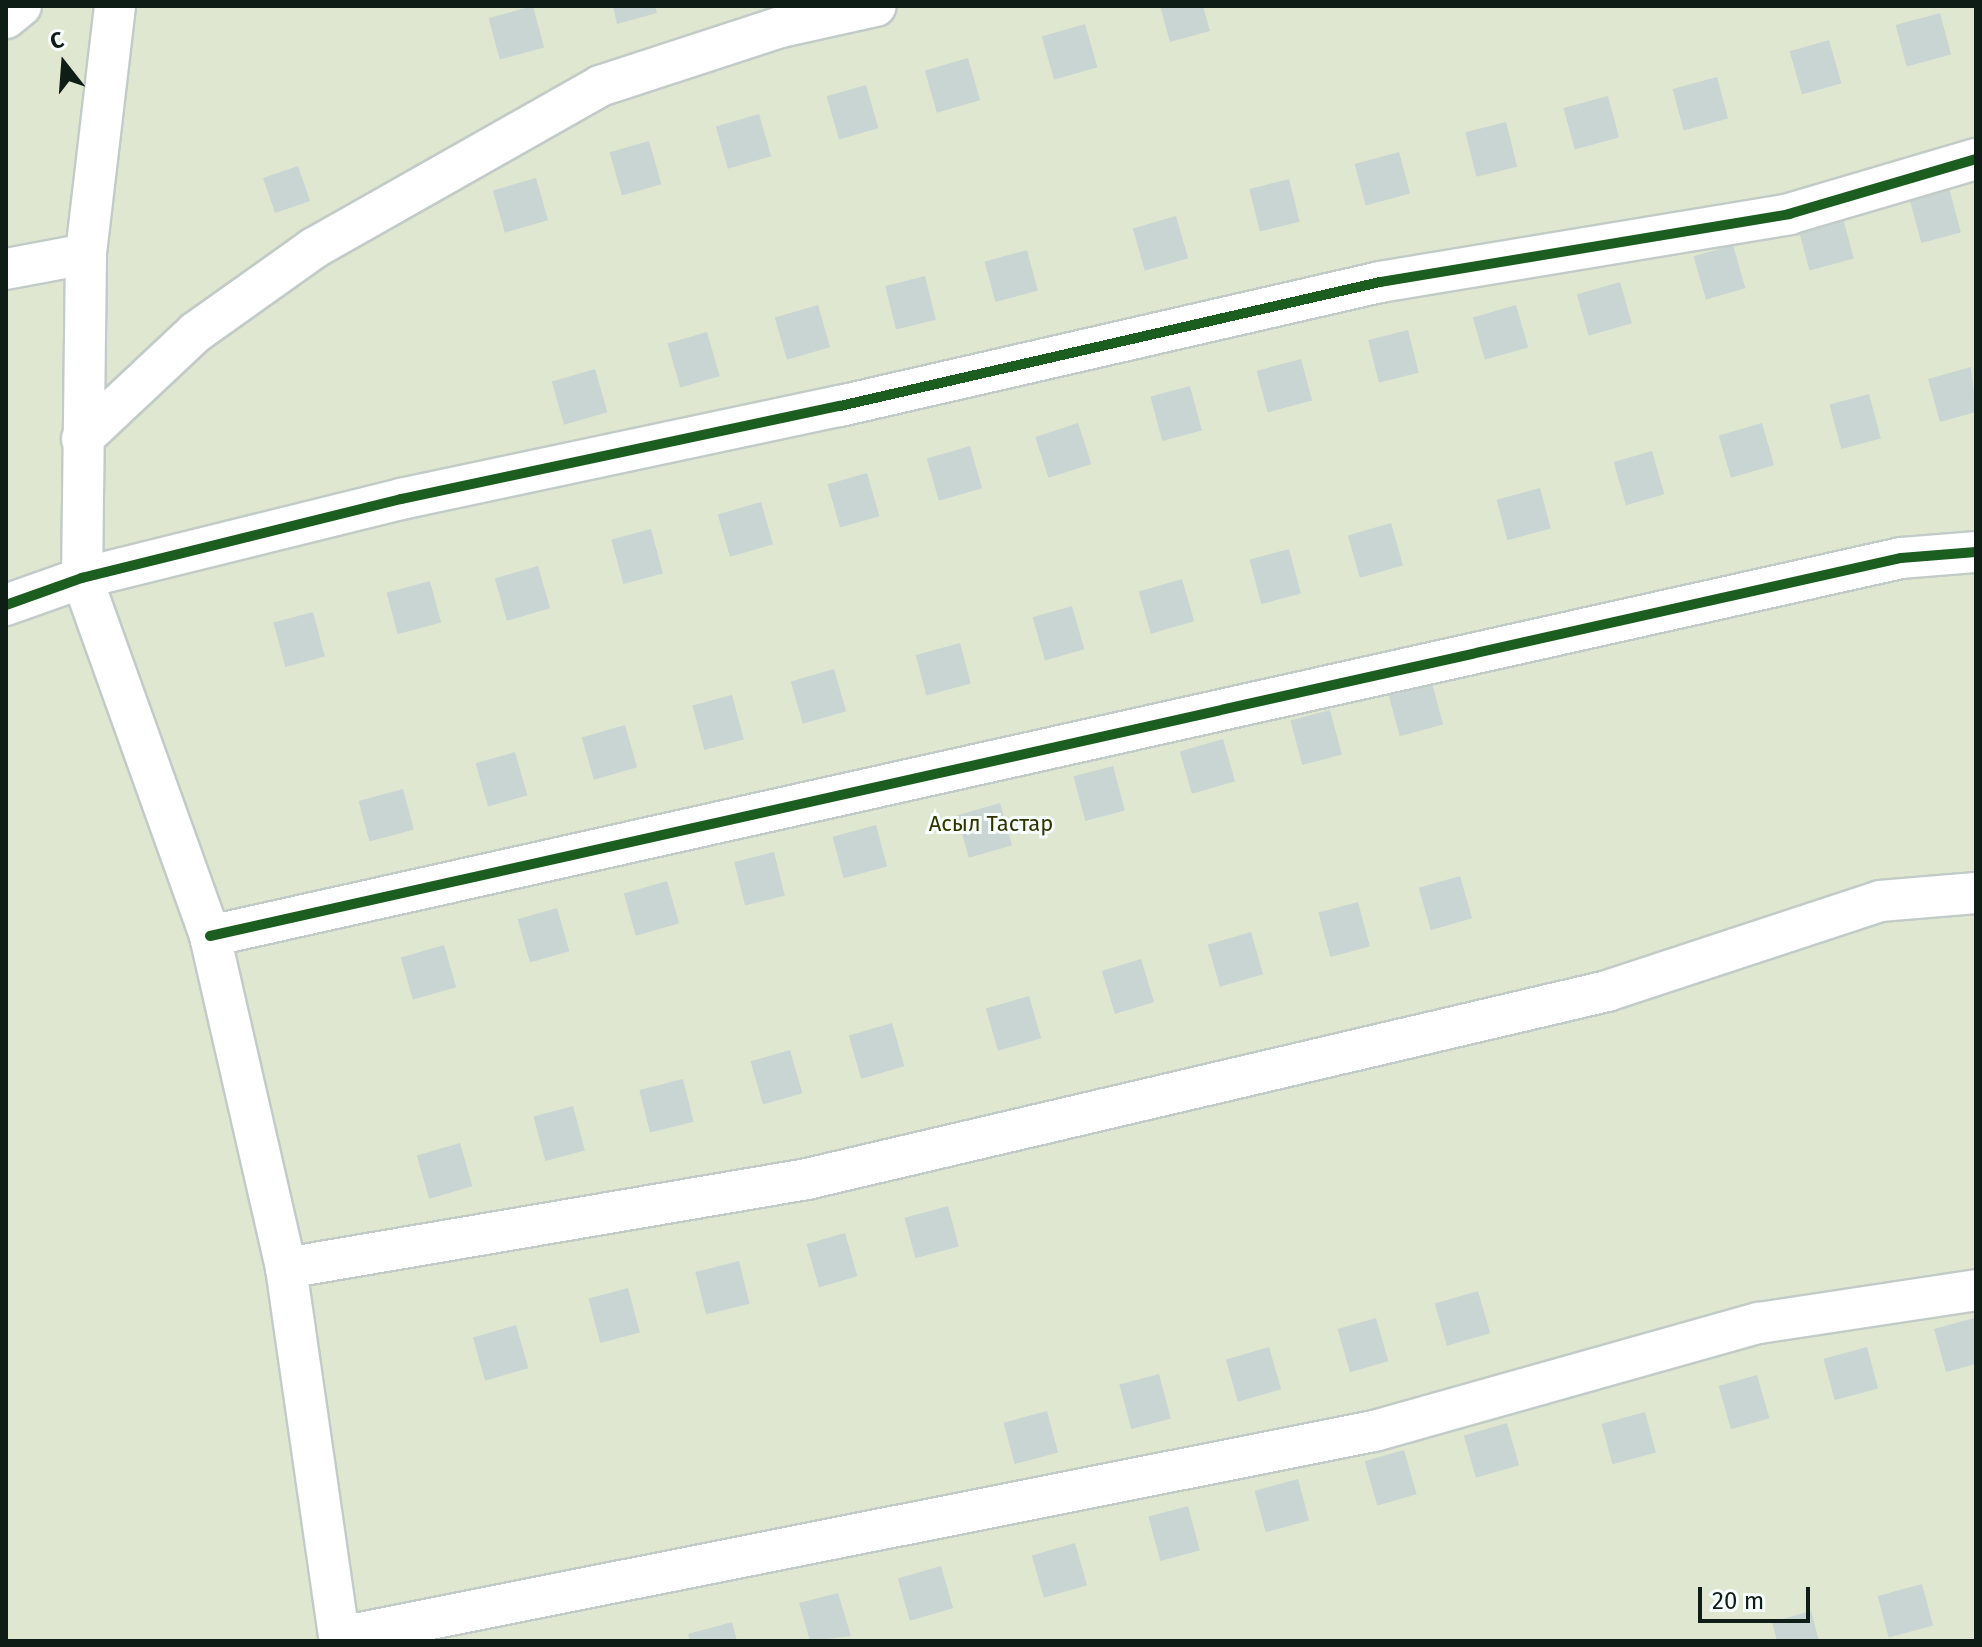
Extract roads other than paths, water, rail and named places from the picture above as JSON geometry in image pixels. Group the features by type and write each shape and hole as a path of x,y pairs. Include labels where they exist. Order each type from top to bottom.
{"street":[{"path":"6,18 21,6"},
{"path":"115,6 86,254 82,578 210,936 286,1268 340,1639 1374,1431 1759,1323 1976,1290"},
{"path":"82,439 196,332 314,248 600,86 781,27 876,6"},
{"path":"6,605 82,578 401,499 840,406 1380,282 1789,214 1976,159"},
{"path":"6,269 86,254"},
{"path":"210,936 1870,564 1976,552"},
{"path":"286,1268 807,1179 1607,991 1880,901 1976,893"}],"park label":[{"name":"Асыл Тастар","path":"991,824"}]}
